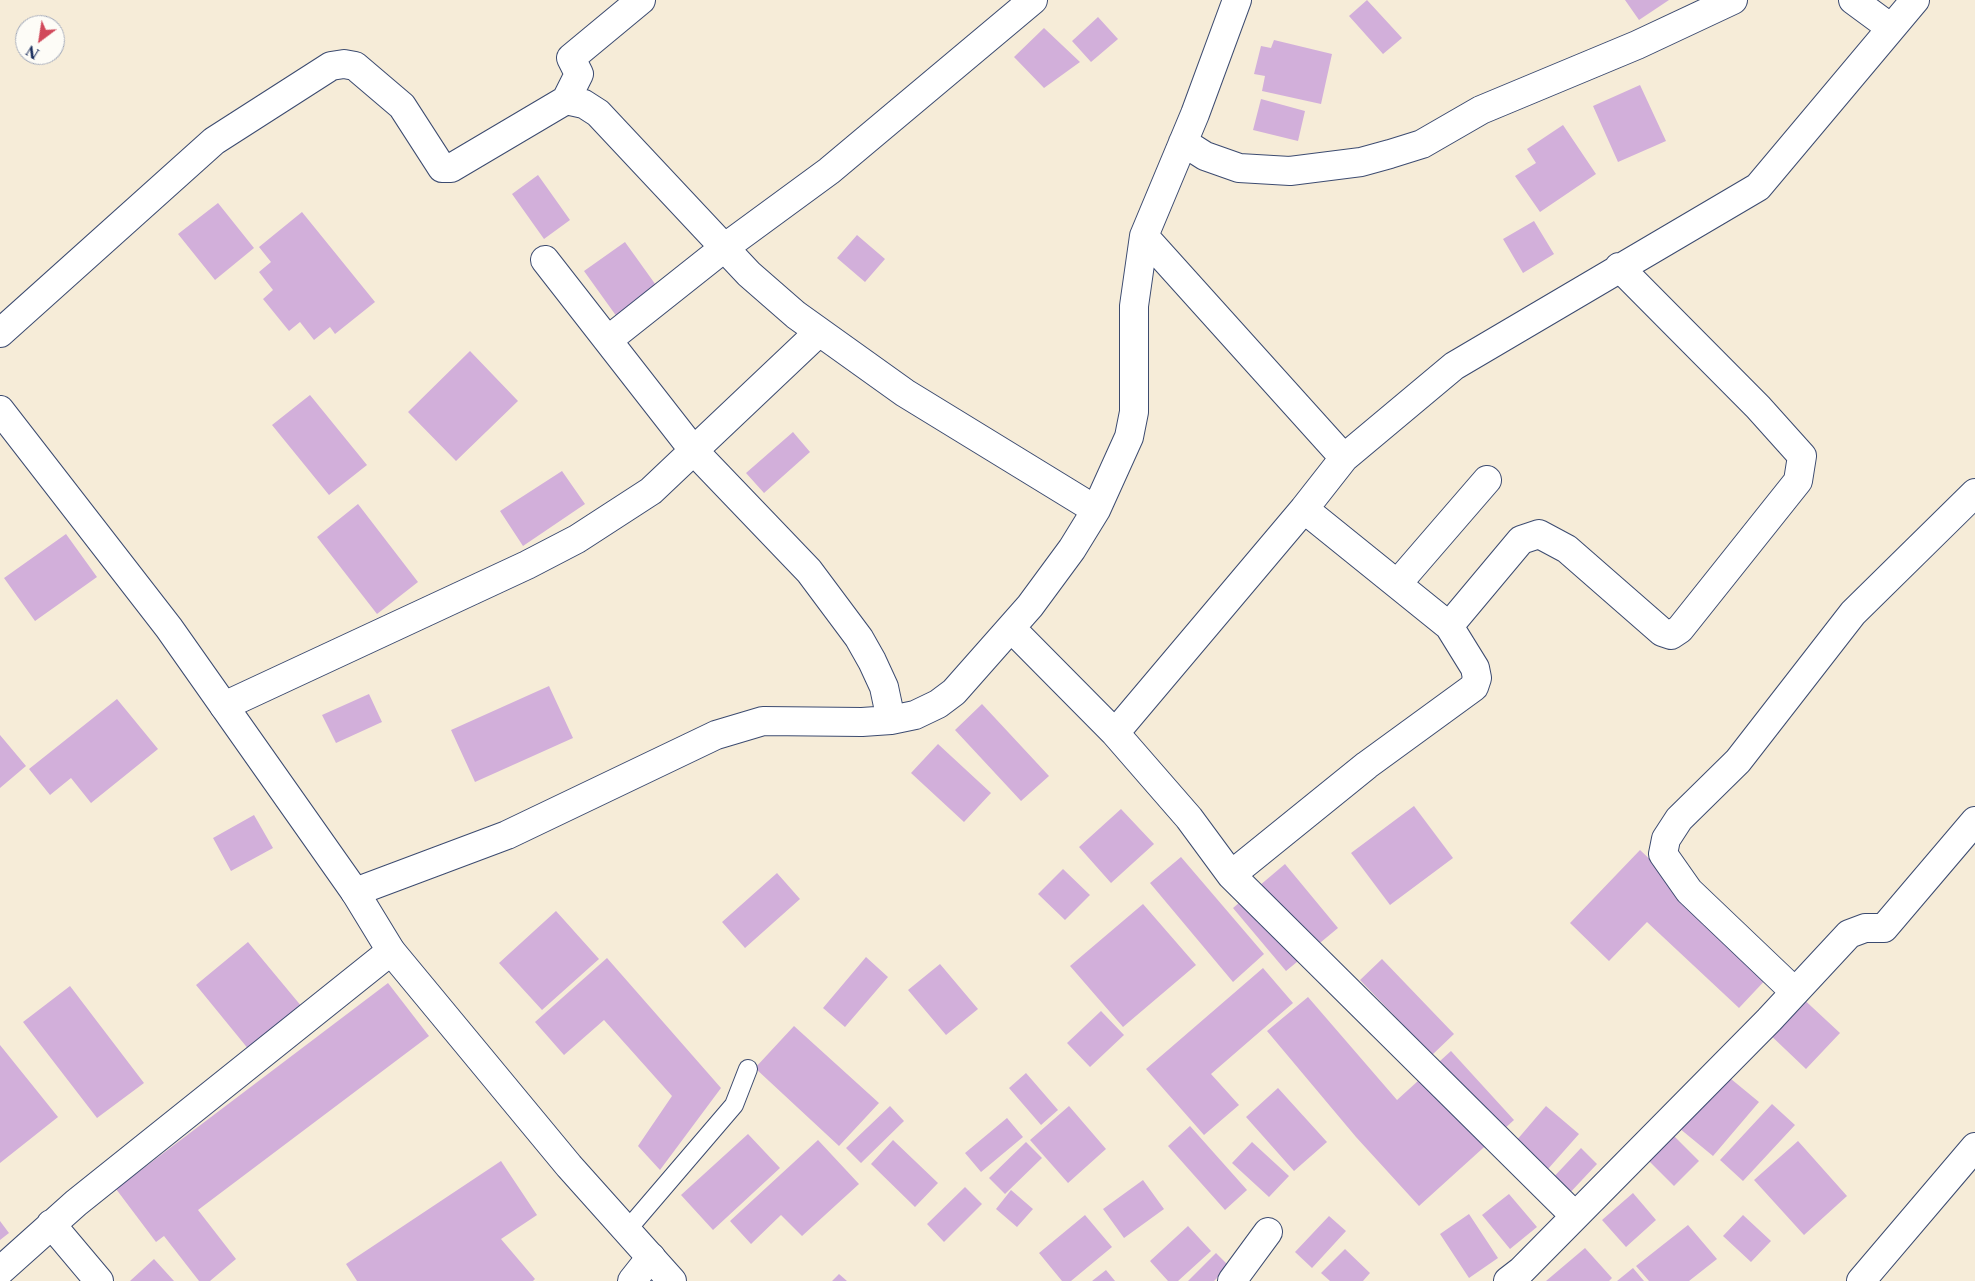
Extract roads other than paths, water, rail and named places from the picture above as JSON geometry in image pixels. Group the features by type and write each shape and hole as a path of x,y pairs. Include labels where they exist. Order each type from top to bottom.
{"street":[{"path":"0,333 214,141 331,66 344,64 355,66 402,106 442,168 451,168 566,100 579,74 571,58 641,0"},
{"path":"608,340 724,248 828,172 1033,0"},
{"path":"355,892 507,835 716,735 763,721 862,722 891,720 915,715 938,704 954,692 1011,628 1072,549 1096,510 1129,437 1134,412 1134,306 1144,236 1183,142 1237,0"},
{"path":"1183,142 1205,156 1239,168 1290,171 1360,162 1422,144 1481,110 1637,45 1733,0"},
{"path":"1853,0 1891,28"},
{"path":"1114,733 1304,509 1344,458 1454,366 1619,267 1758,187 1915,0"},
{"path":"566,100 584,104 598,113 749,274 796,315 905,393 1096,510"},
{"path":"1144,236 1344,458"},
{"path":"545,260 694,451 809,571 859,638 872,660 884,687 891,720"},
{"path":"1449,626 1521,540 1539,534 1567,549 1662,632 1671,636 1680,629 1798,481 1802,456 1758,407 1619,267"},
{"path":"224,706 527,566 577,539 651,490 819,332"},
{"path":"0,410 169,628 355,892 391,951 569,1166 672,1281"},
{"path":"1398,583 1487,480"},
{"path":"1795,992 1689,891 1663,854 1666,839 1679,819 1738,761 1853,613 1975,493"},
{"path":"1231,875 1367,764 1474,687 1477,678 1475,668 1449,626 1304,509"},
{"path":"1011,628 1114,733 1189,818 1231,875 1575,1216"},
{"path":"1508,1281 1521,1271 1795,992 1849,934 1865,928 1884,928 1975,821"},
{"path":"0,1272 51,1224 391,951"},
{"path":"1861,1281 1975,1146"},
{"path":"51,1224 99,1281"},
{"path":"1232,1281 1268,1232"},
{"path":"632,1281 651,1258"}],"lane":[{"path":"627,1230 734,1105 748,1069"}]}
